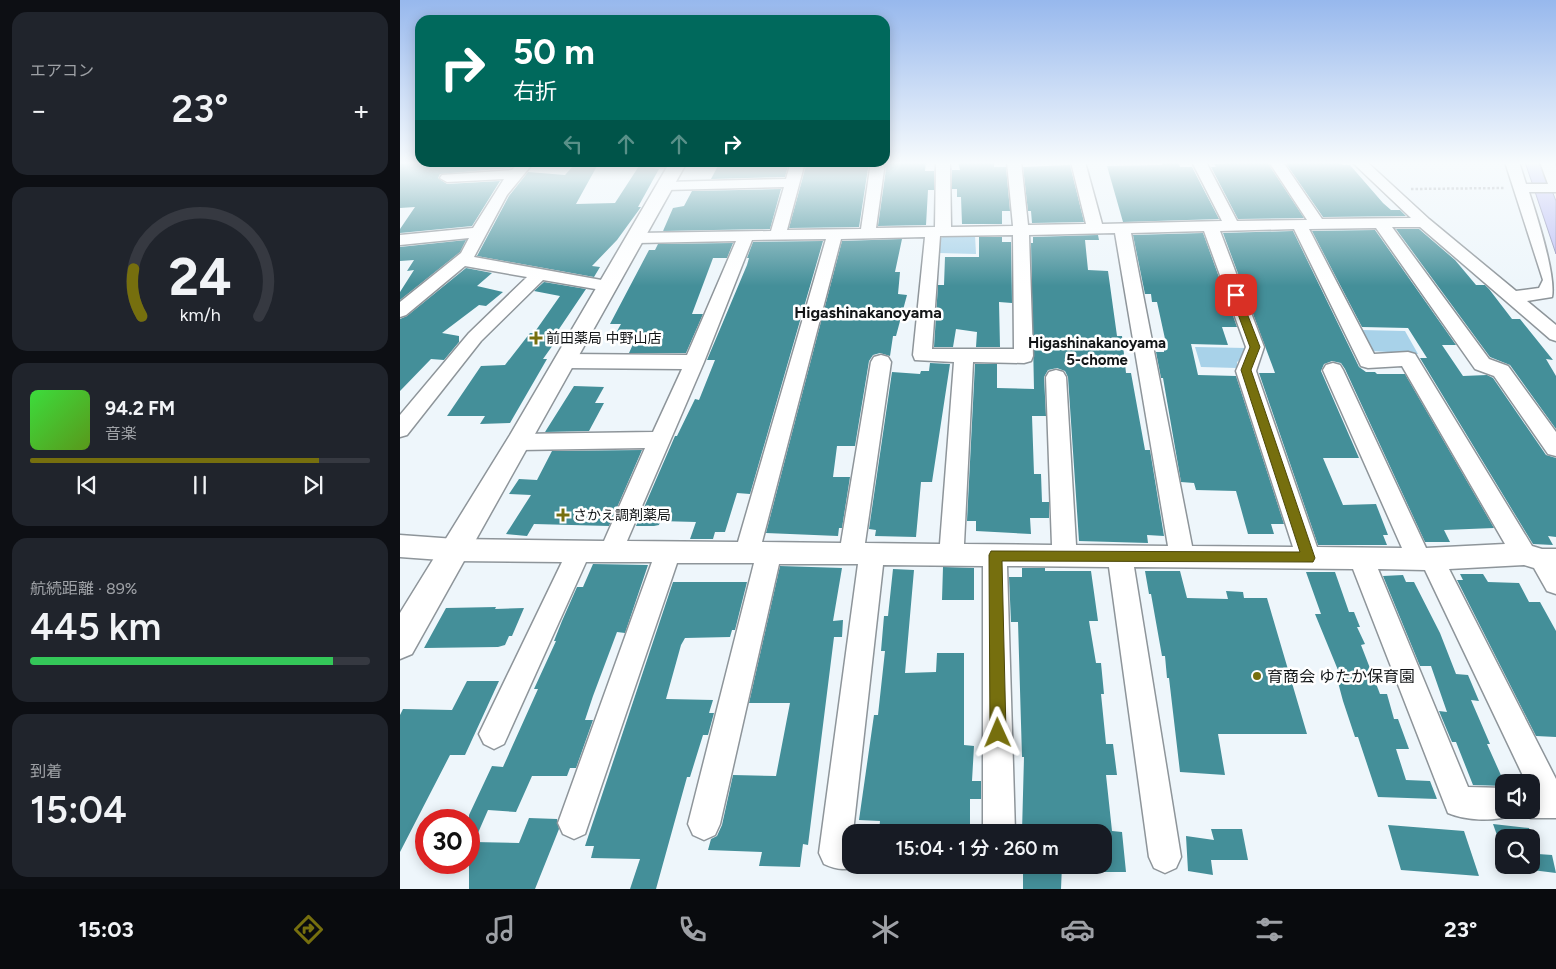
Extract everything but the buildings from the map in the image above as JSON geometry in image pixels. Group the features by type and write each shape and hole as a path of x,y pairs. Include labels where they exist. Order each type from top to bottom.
{"street":[{"path":"400,311 462,260 476,245 479,232 496,203"},
{"path":"400,643 519,442 607,286 656,203"},
{"path":"778,234 786,203"},
{"path":"868,232 872,203"},
{"path":"940,203 922,355 1024,356 1021,229 1018,203"},
{"path":"1089,203 1095,228"},
{"path":"1220,203 1231,225"},
{"path":"1297,203 1368,360 1408,359 1541,558 1556,584"},
{"path":"1405,203 1556,335"},
{"path":"1514,297 1551,294 1551,280 1529,203"},
{"path":"1380,222 1482,364 1501,371 1556,448"},
{"path":"637,238 1424,222"},
{"path":"1210,226 1255,347 1246,370 1308,558"},
{"path":"1122,227 1182,557"},
{"path":"400,240 479,232"},
{"path":"704,824 758,553 835,233"},
{"path":"611,551 694,362 746,235"},
{"path":"462,260 607,286"},
{"path":"400,429 475,337 540,273"},
{"path":"951,554 964,355"},
{"path":"566,361 694,362"},
{"path":"842,852 835,852 881,362"},
{"path":"1332,370 1426,559 1537,774"},
{"path":"1056,377 1065,556"},
{"path":"519,442 660,440"},
{"path":"400,546 455,550 1426,559 1541,558"},
{"path":"494,734 580,551"},
{"path":"574,823 668,552"},
{"path":"995,555 999,824"},
{"path":"1120,556 1165,857"},
{"path":"1361,558 1460,802 1495,802"},
{"path":"1540,781 1552,804 1540,803"}],"shaded area":[{"path":"1539,203 1556,203 1556,254"},
{"path":"947,235 975,235 976,254 939,253 941,238"},
{"path":"1361,330 1405,331 1418,354 1372,351"},
{"path":"1195,347 1246,348 1248,354 1237,362 1237,368 1201,367"}],"place":[{"name":"前田薬局 中野山店","path":"536,338"},
{"name":"さかえ調剤薬局","path":"563,515"},
{"name":"育商会 ゆたか保育園","path":"1257,676"}],"district":[{"name":"Higashinakanoyama","path":"868,312"},
{"name":"Higashinakanoyama 5-chome","path":"1097,352"}],"route":[{"path":"998,733 995,555 1308,558 1246,370 1255,347 1236,295"}]}
